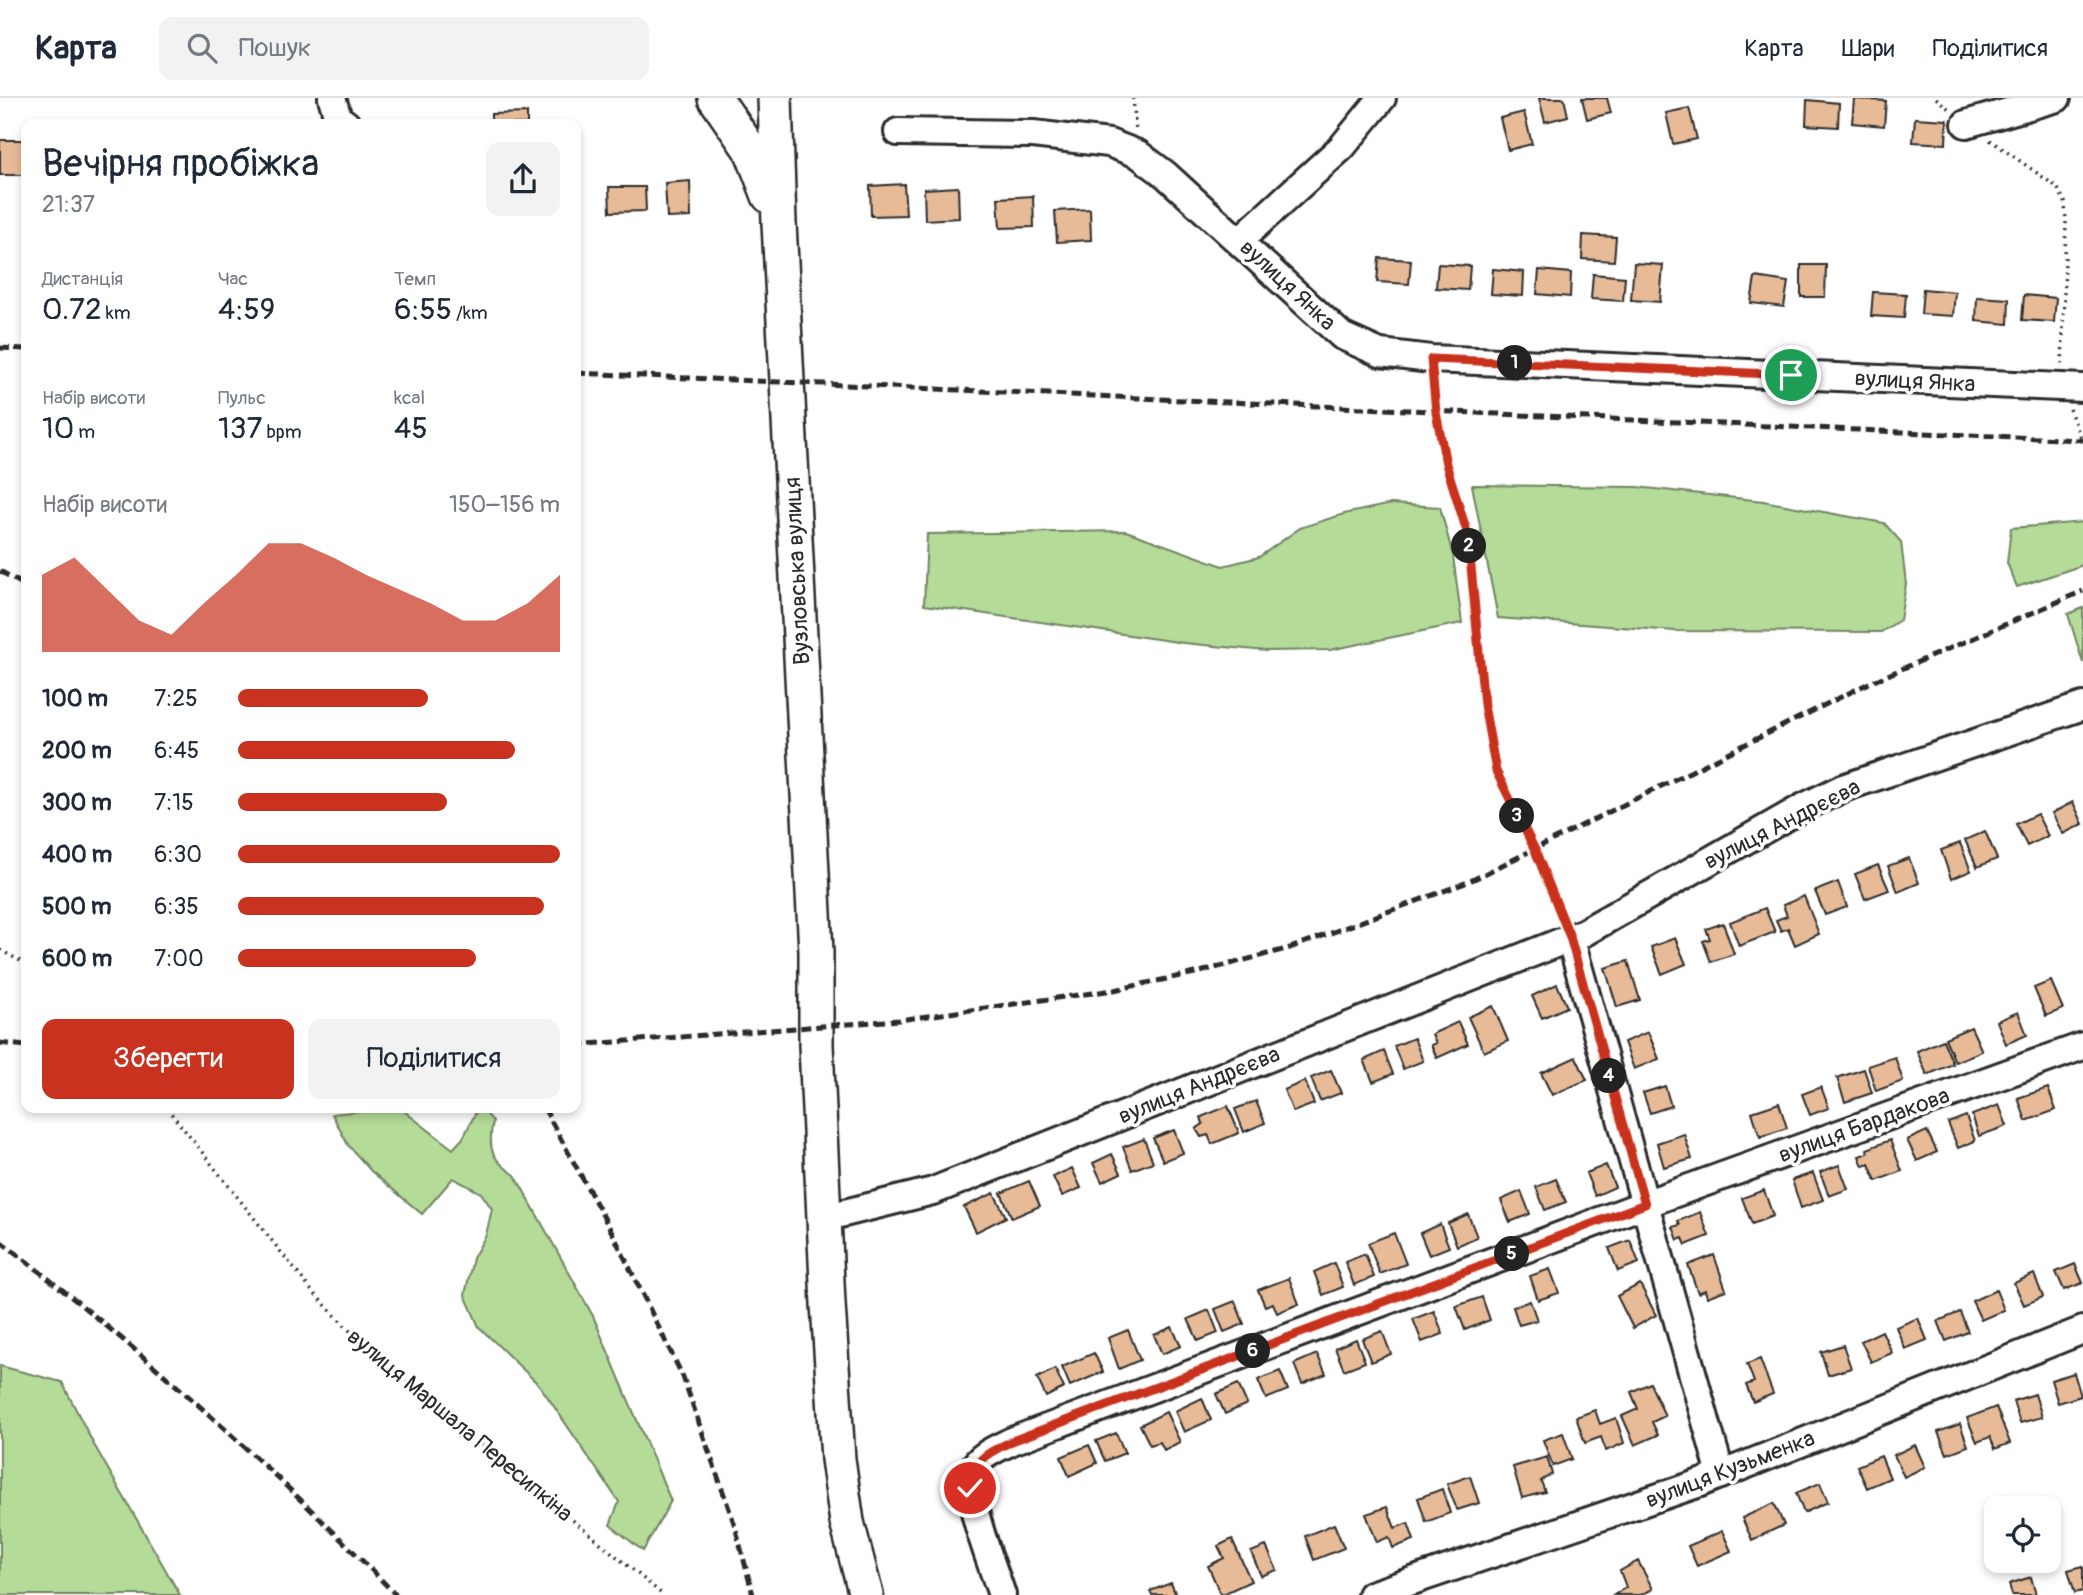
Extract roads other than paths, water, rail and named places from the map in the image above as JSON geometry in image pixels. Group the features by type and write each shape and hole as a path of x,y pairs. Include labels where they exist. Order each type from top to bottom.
{"main road":[{"path":"715,98 752,152 779,223"},
{"name":"Вузловська вулиця","path":"775,98 816,953 816,1045 824,1218"},
{"path":"824,1218 835,1419 848,1522 866,1595"},
{"path":"848,1522 886,1595"}],"street":[{"path":"332,98 339,119"},
{"path":"1240,240 1342,147 1382,98"},
{"path":"1966,124 2057,98"},
{"name":"вулиця Янка","path":"898,132 1032,134 1109,143 1138,154 1240,240 1342,336 1380,353 1431,359 2072,388"},
{"name":"вулиця Андрєєва","path":"824,1218 933,1191 1583,933 1802,808 1843,788 2083,706"},
{"path":"1570,937 1721,1475"},
{"name":"вулиця Бардакова","path":"1002,1595 976,1517 970,1488 973,1469 985,1455 1024,1436 1645,1204 2083,1046"},
{"name":"вулиця Кузьменка","path":"1371,1595 1721,1475 2083,1329"}],"railway":[{"path":"0,348 21,349"},
{"path":"581,373 2083,440"},
{"path":"0,571 21,583"},
{"path":"581,1045 899,1020 1114,990 1200,972 1290,948 1468,882 1869,683 2083,591"},
{"path":"0,1043 21,1045"},
{"path":"547,1113 614,1236 683,1377 735,1526 753,1595"},
{"path":"0,1241 104,1324 204,1410 302,1501 396,1595"}]}
